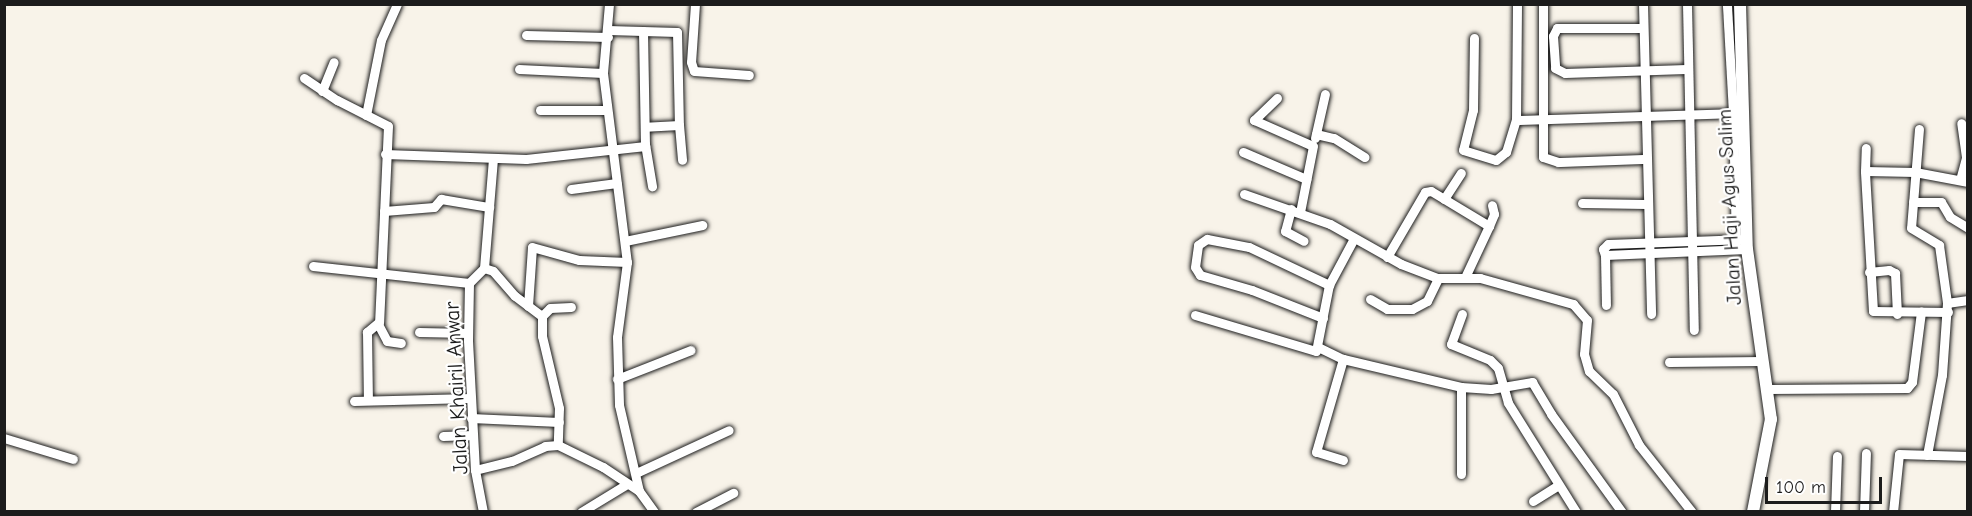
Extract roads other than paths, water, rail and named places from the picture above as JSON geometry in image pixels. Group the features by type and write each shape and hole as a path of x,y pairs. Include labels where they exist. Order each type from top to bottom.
{"street":[{"path":"366,115 381,40 397,4"},
{"path":"609,4 603,73 627,262 618,326 617,379 626,442 639,491"},
{"path":"695,4 691,67 705,74 749,75"},
{"path":"1474,38 1473,110 1463,150 1496,160 1506,152 1516,120 1517,4"},
{"path":"1543,4 1542,150 1547,160 1645,159"},
{"path":"1643,4 1643,115 1651,314"},
{"path":"1687,4 1686,69 1694,330"},
{"path":"1606,305 1604,245 1649,249 1741,245 1727,4"},
{"name":"Jalan Haji Agus Salim","path":"1740,4 1741,245 1768,389 1771,427 1753,512"},
{"path":"1642,28 1561,26 1553,36 1554,64 1559,72 1686,69"},
{"path":"643,31 645,146 652,186"},
{"path":"526,35 677,32 682,159"},
{"path":"322,91 333,62"},
{"path":"519,69 603,73"},
{"path":"304,78 322,91 366,115 388,123 378,324 387,341 401,343"},
{"path":"1304,241 1285,231 1296,211 1306,179 1325,94"},
{"path":"1277,98 1255,117 1255,123 1314,146"},
{"path":"540,110 608,110"},
{"path":"1516,120 1733,113"},
{"path":"1865,171 1915,172 1964,181 1966,157 1961,123"},
{"path":"646,128 679,125"},
{"path":"1919,129 1911,228 1940,245 1948,308 1927,455"},
{"path":"1316,134 1334,138 1364,158"},
{"path":"385,154 543,158 611,148 645,146"},
{"path":"1866,148 1869,272 1873,311 1897,314 1921,312 1948,308 1968,300"},
{"path":"1243,152 1306,179"},
{"path":"493,158 484,268 493,271 528,306 542,316"},
{"path":"1444,199 1461,173"},
{"path":"571,189 617,183"},
{"path":"1387,257 1425,192 1431,191 1489,226"},
{"path":"1244,194 1330,224 1353,240 1438,278 1466,275 1574,304 1583,312 1587,320 1585,363 1613,394 1643,452 1692,512"},
{"path":"384,211 434,207 441,199 489,207"},
{"path":"1913,202 1941,202 1950,217 1968,228"},
{"path":"1582,203 1646,204"},
{"path":"1466,275 1494,214 1491,205"},
{"path":"625,241 702,225"},
{"path":"1323,318 1252,290 1200,275 1195,267 1198,245 1207,239 1249,248 1329,285"},
{"path":"1318,347 1329,285 1353,240"},
{"path":"528,306 532,247 579,260 627,262"},
{"path":"313,266 382,271 469,283"},
{"name":"Jalan Khairil Anwar","path":"483,512 475,470 468,333 469,283 484,268"},
{"path":"1869,272 1889,270 1895,273 1897,314"},
{"path":"1370,299 1387,309 1412,309 1427,301 1438,278"},
{"path":"558,445 558,398 542,336 542,316 550,308 571,308"},
{"path":"1768,389 1907,388 1912,381 1921,312"},
{"path":"1462,314 1451,344 1490,360 1498,368 1502,387 1557,486 1576,512"},
{"path":"1195,315 1310,351 1318,347"},
{"path":"368,400 366,332 378,324"},
{"path":"419,332 468,333"},
{"path":"1318,347 1343,359 1461,387 1502,387 1532,381 1551,414 1622,512"},
{"path":"617,379 691,350"},
{"path":"1343,359 1316,452 1343,460"},
{"path":"1669,362 1762,361"},
{"path":"1461,387 1461,474"},
{"path":"354,401 470,398"},
{"path":"471,418 559,422"},
{"path":"636,474 729,430"},
{"path":"443,436 473,435"},
{"path":"4,438 74,459"},
{"path":"475,470 512,461 544,446 558,445 603,466 639,491 654,512"},
{"path":"1864,512 1866,453"},
{"path":"1893,512 1899,454 1968,456"},
{"path":"1835,512 1837,456"},
{"path":"581,512 627,484"},
{"path":"1533,501 1557,486"},
{"path":"696,512 732,493"}]}
